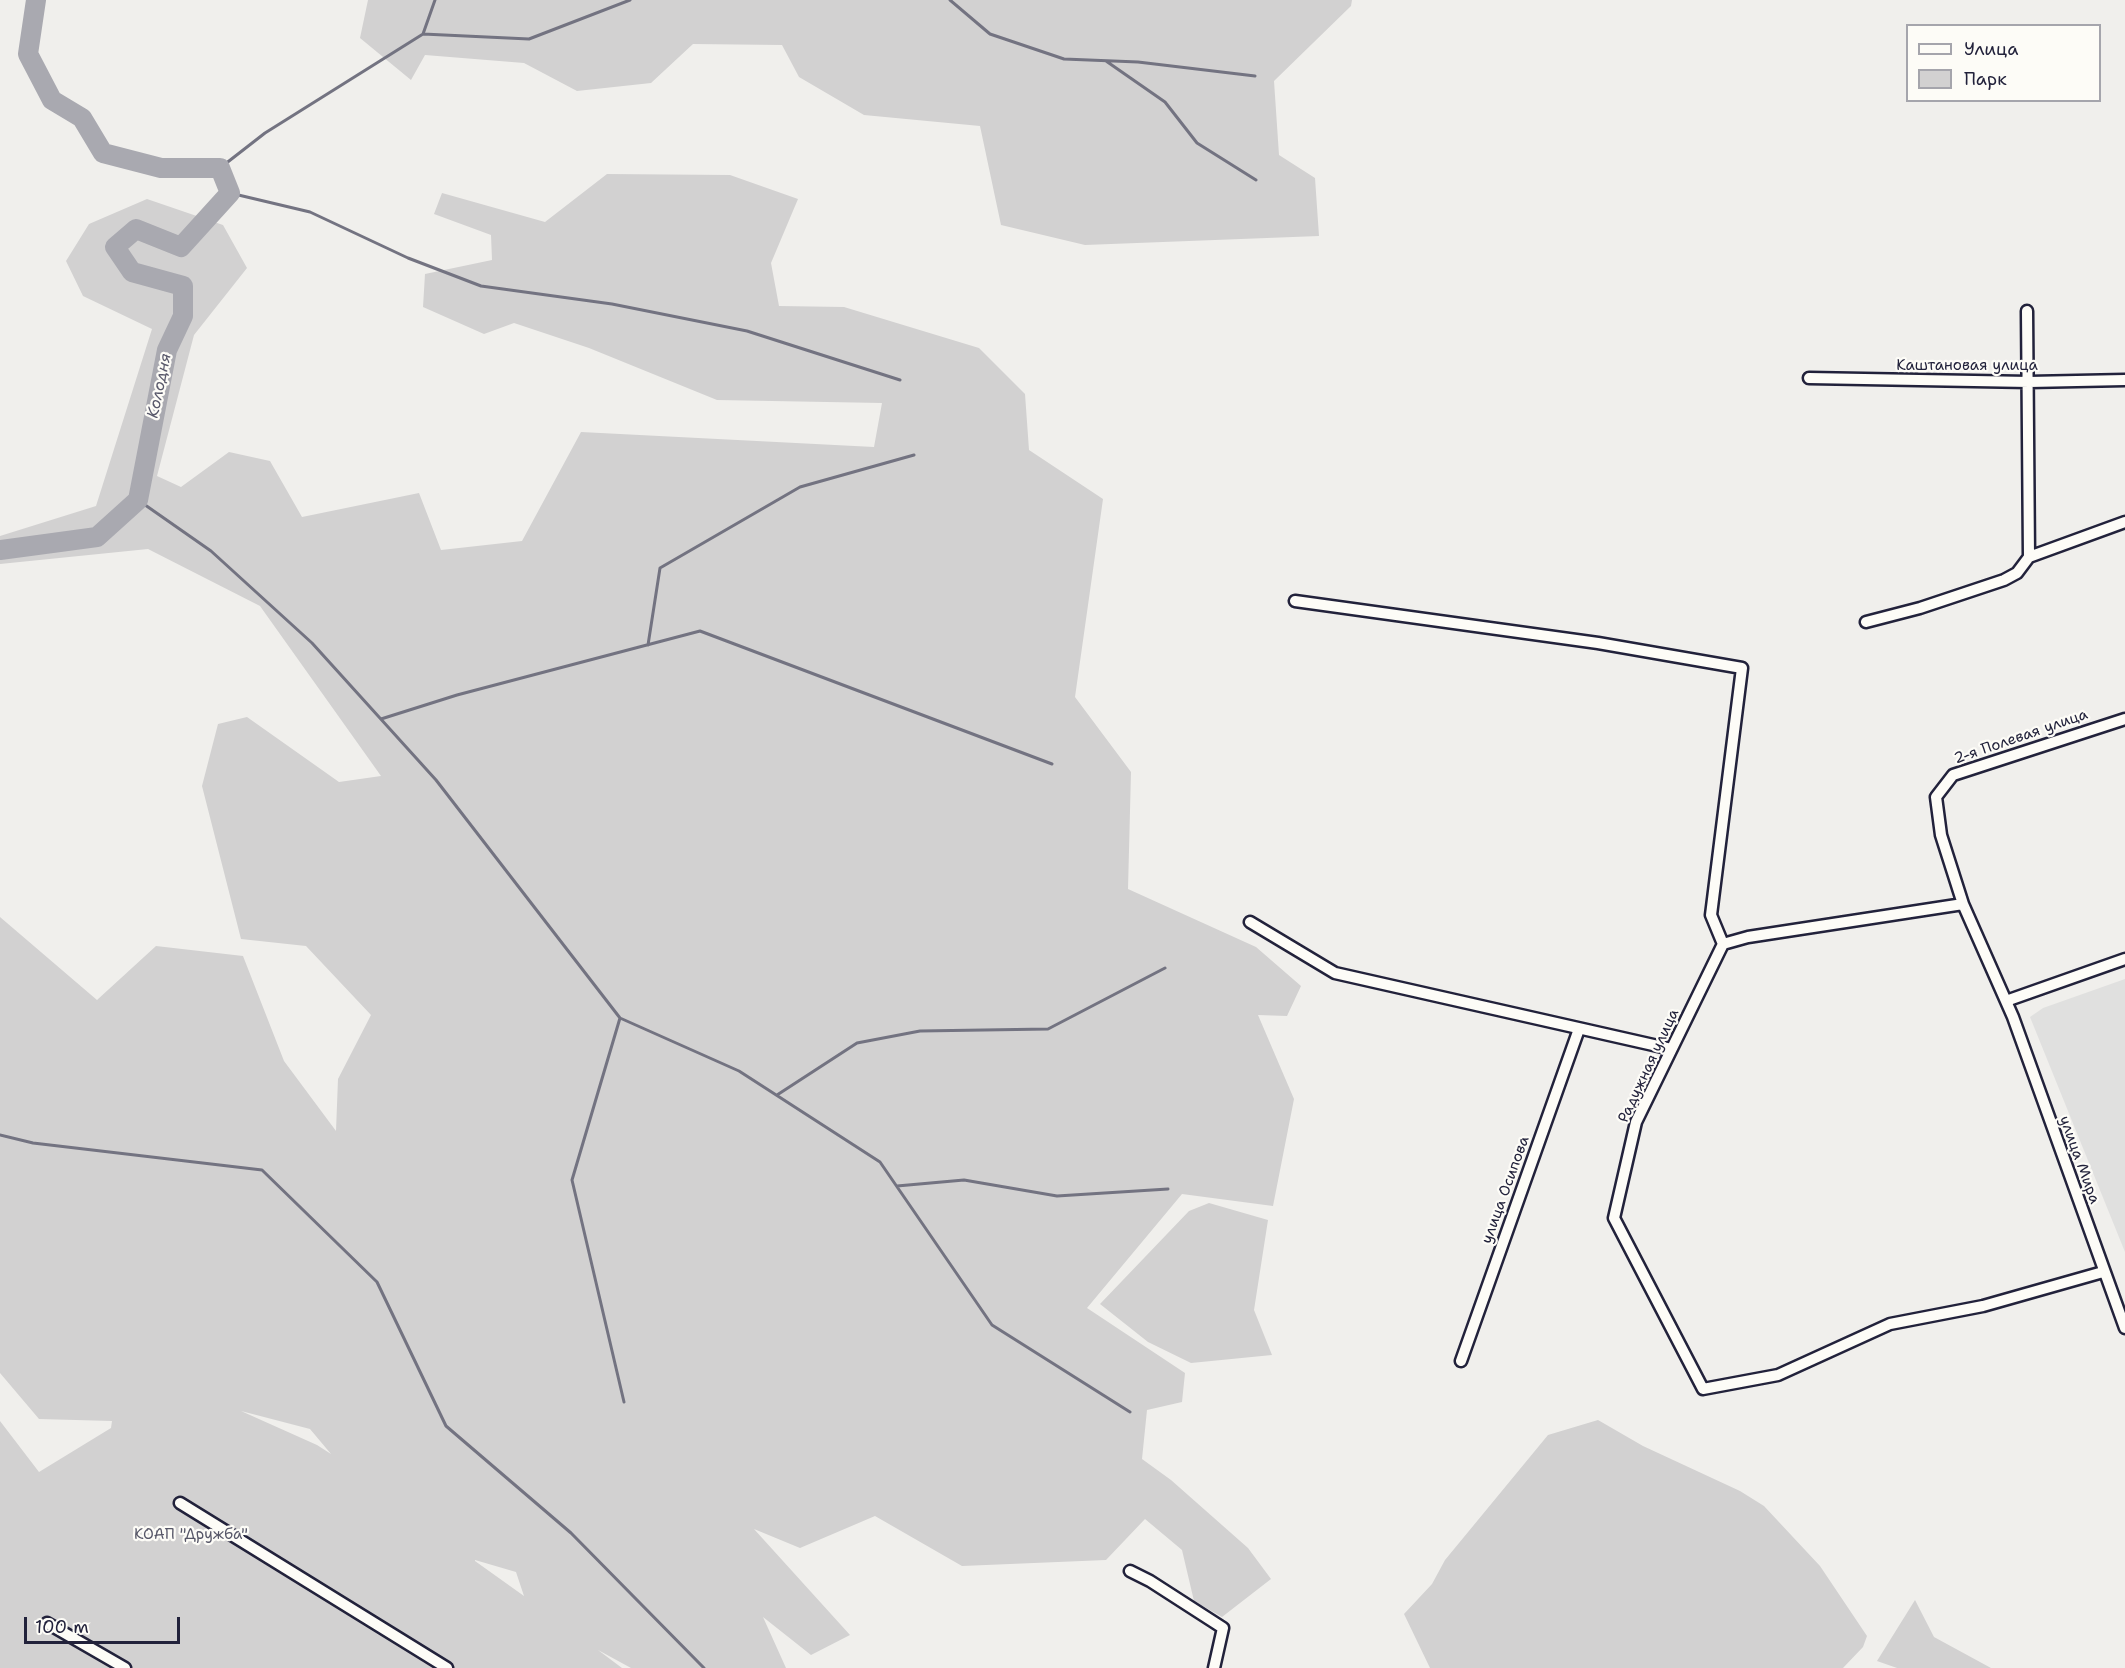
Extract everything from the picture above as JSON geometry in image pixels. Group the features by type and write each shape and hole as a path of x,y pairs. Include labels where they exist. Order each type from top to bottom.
{"street":[{"path":"2027,311 2029,557"},
{"name":"Каштановая улица","path":"1809,378 2029,382 2125,380"},
{"path":"1866,622 1920,608 2004,580 2017,573 2029,557 2125,522"},
{"path":"1296,601 1598,643 1742,668 1711,915 1723,944 1748,937 1964,904"},
{"name":"2-я Полевая улица","path":"2006,1001 1964,904 1941,835 1936,797 1953,775 2125,719"},
{"path":"1250,922 1335,973 1671,1049"},
{"name":"Радужная улица","path":"1723,944 1636,1122 1614,1218 1703,1389 1778,1375 1890,1324 1983,1306 2103,1272"},
{"path":"2006,1001 2125,959"},
{"name":"улица Мира","path":"2006,1001 2125,1328"},
{"name":"улица Осипова","path":"1461,1361 1579,1029"},
{"path":"180,1503 447,1668"},
{"path":"1130,1571 1222,1628 1214,1668"},
{"path":"48,1623 125,1668"}],"shaded area":[{"path":"2125,979 2125,1252 2030,1017 2043,1008"}],"green space":[{"path":"368,0 1352,0 1351,6 1274,81 1279,155 1315,178 1319,236 1085,245 1001,225 980,126 864,115 799,77 782,45 693,44 651,83 577,91 524,63 425,55 411,80 360,38"},
{"name":"КОАП \"Дружба\"","path":"607,174 730,175 798,199 771,263 779,306 844,307 979,348 1025,394 1029,450 1103,499 1075,697 1131,772 1128,889 1256,947 1301,986 1287,1016 1258,1015 1294,1099 1273,1206 1182,1194 1087,1308 1185,1373 1182,1402 1147,1410 1142,1459 1171,1480 1248,1548 1271,1579 1222,1617 1194,1601 1182,1550 1145,1519 1106,1560 962,1566 875,1516 800,1548 754,1529 850,1635 811,1655 763,1617 786,1668 631,1668 598,1650 622,1668 0,1668 0,1421 39,1472 111,1428 112,1421 39,1419 0,1373 0,917 97,1000 156,946 243,956 284,1061 336,1131 338,1079 371,1015 306,946 241,939 202,786 218,724 247,717 339,782 381,776 260,606 148,549 0,564 0,536 96,506 152,329 83,296 66,261 89,224 147,199 223,225 247,268 194,335 157,476 181,487 229,452 270,461 302,517 419,493 441,550 522,541 581,432 874,447 882,403 717,400 589,348 514,323 484,334 423,307 425,274 492,260 491,235 434,214 442,193 545,222","holes":["241,1411 310,1429 331,1454 317,1445","475,1561 516,1572 524,1596"]},
{"path":"1209,1203 1268,1220 1254,1310 1272,1355 1191,1363 1148,1342 1100,1304 1189,1211"},
{"path":"1598,1420 1643,1446 1740,1491 1764,1506 1820,1566 1867,1636 1863,1647 1843,1668 1430,1668 1404,1614 1432,1584 1445,1560 1548,1435"},
{"path":"1915,1600 1934,1637 1991,1668 1897,1668 1877,1661"}],"waterway":[{"name":"Колодня","path":"0,550 97,537 138,500 167,350 183,316 183,286 132,272 115,247 136,229 181,247 230,193 220,168 161,168 103,153 82,118 52,100 28,54 36,0"},
{"path":"423,34 435,0"},
{"path":"220,168 265,133 423,34 529,39 630,0"},
{"path":"950,0 990,34 1064,59 1138,62 1255,76"},
{"path":"1106,61 1165,102 1197,143 1256,180"},
{"path":"230,193 310,212 408,258 481,286 612,304 747,331 900,380"},
{"path":"648,645 660,568 800,487 914,455"},
{"path":"138,500 211,551 312,643 436,780 620,1018 739,1071 880,1162 992,1325 1130,1412"},
{"path":"381,719 457,695 700,631 1052,764"},
{"path":"777,1095 857,1043 920,1031 1048,1029 1165,968"},
{"path":"620,1018 572,1180 624,1402"},
{"path":"0,1135 33,1143 262,1170 377,1282 446,1426 571,1533 704,1668"},
{"path":"897,1186 964,1180 1057,1196 1168,1189"}]}
